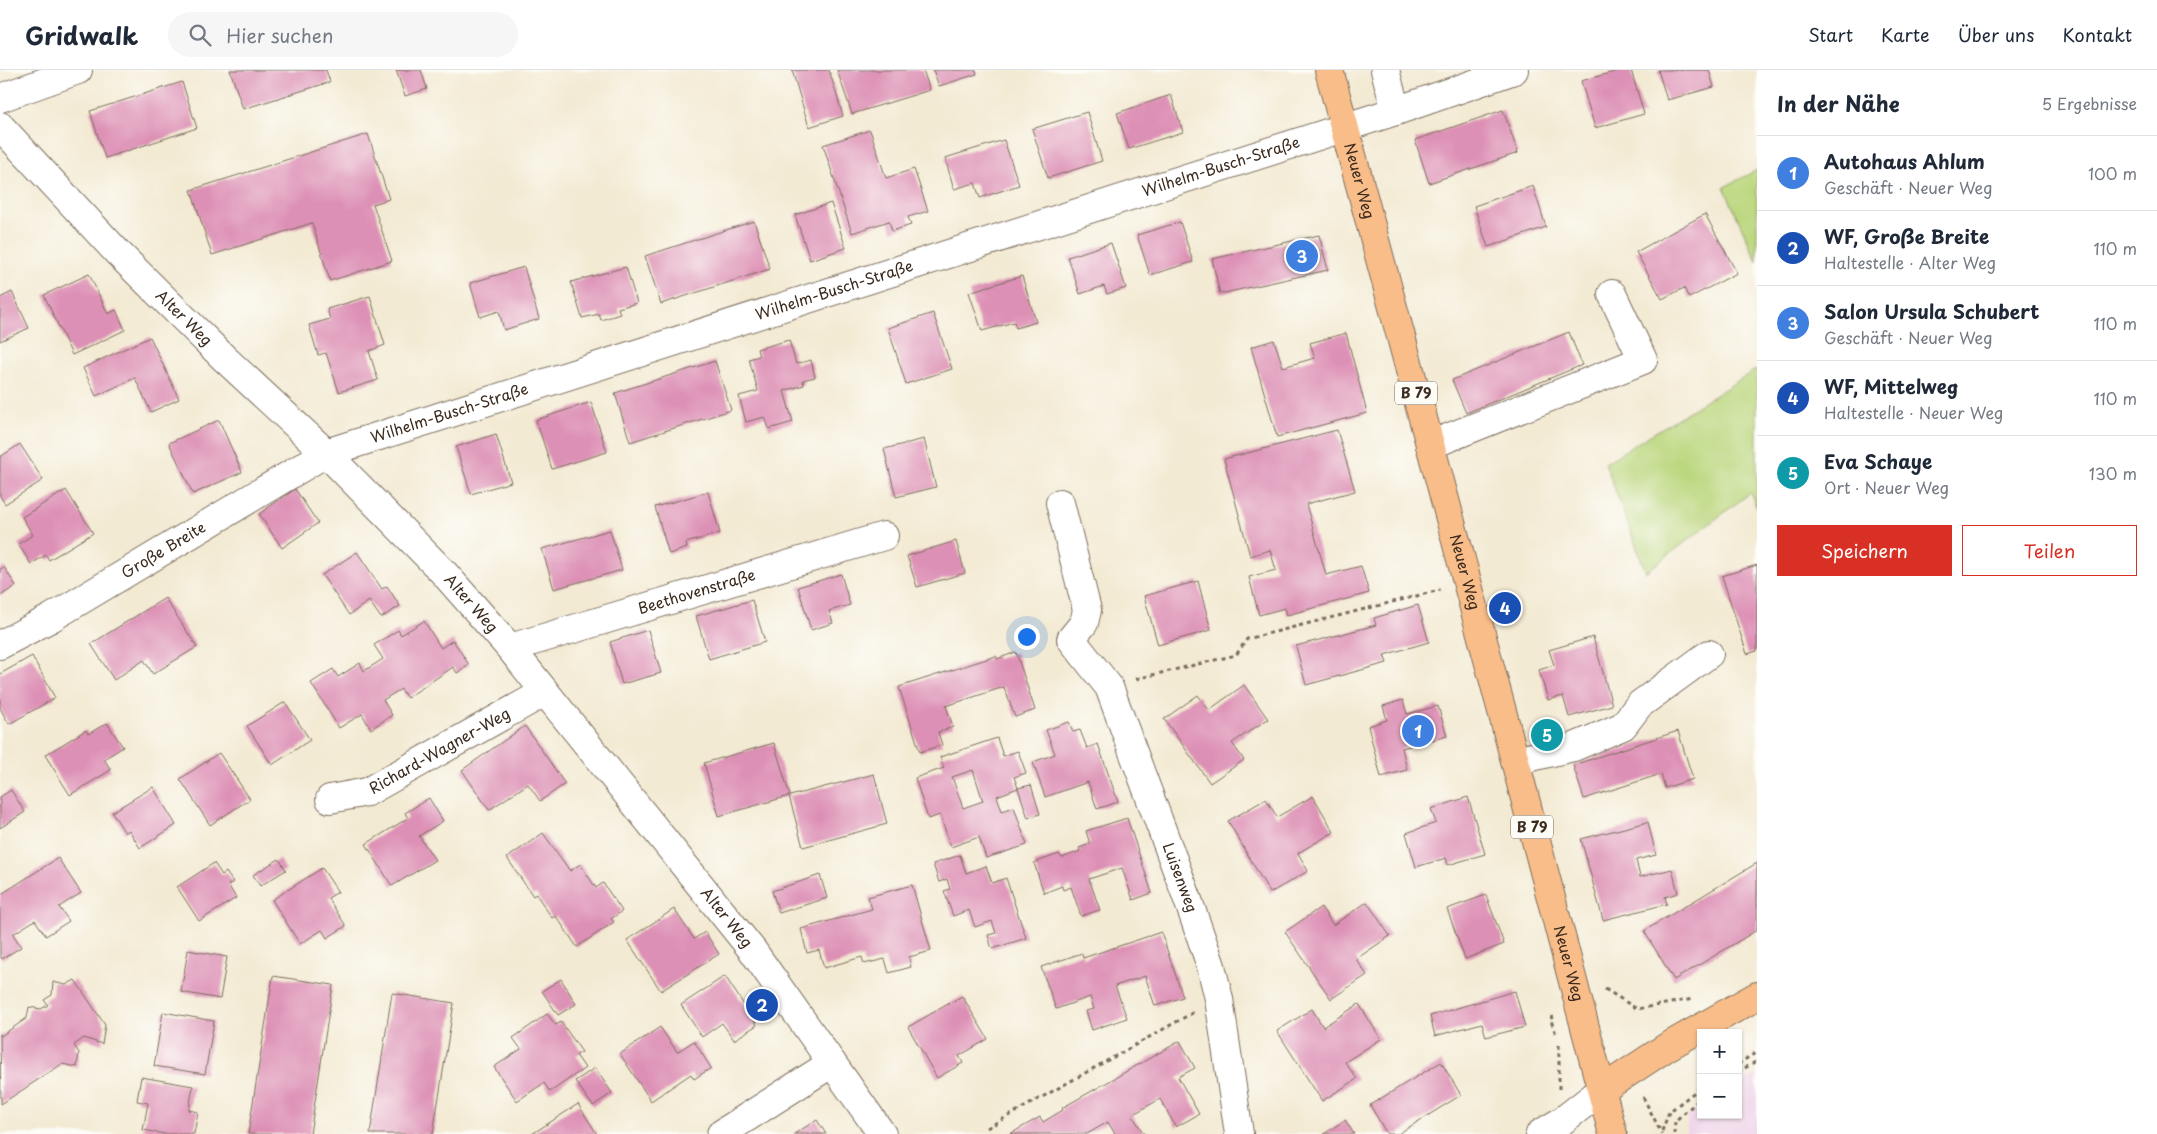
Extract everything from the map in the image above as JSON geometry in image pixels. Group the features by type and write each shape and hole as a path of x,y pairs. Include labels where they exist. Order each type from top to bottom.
{"main road":[{"name":"Neuer Weg","path":"1329,70 1515,761 1613,1134"},
{"path":"1602,1089 1667,1047 1757,996"}],"street":[{"path":"0,98 78,70"},
{"path":"1385,70 1396,111"},
{"name":"Wilhelm-Busch-Straße","path":"326,453 1396,111 1514,70"},
{"name":"Alter Weg","path":"0,126 117,252 224,358 326,453 444,574 510,648 753,951 882,1134"},
{"path":"1430,445 1643,360 1612,294"},
{"name":"Große Breite","path":"0,645 51,618 326,453"},
{"name":"Luisenweg","path":"1060,504 1087,610 1084,623 1072,639 1109,687 1188,900 1219,999 1239,1134"},
{"name":"Beethovenstraße","path":"510,648 884,536"},
{"path":"1515,761 1574,747 1624,726 1639,706 1709,654"},
{"name":"Richard-Wagner-Weg","path":"330,799 367,792 545,692"},
{"path":"721,1134 832,1063"},
{"path":"1551,1128 1602,1089"}],"path":[{"path":"1109,687 1236,655 1247,639 1401,601 1467,582"},
{"path":"1601,980 1604,989 1637,1009 1702,998"},
{"path":"987,1128 1219,999"},
{"path":"1550,1018 1559,1046 1558,1076 1551,1128"},
{"path":"1742,1061 1757,1052"},
{"path":"1742,1070 1757,1061"},
{"path":"1662,1131 1669,1112 1697,1090"},
{"path":"1674,1134 1674,1121 1697,1101"}],"shaded area":[{"path":"1757,1074 1757,1134 1686,1134 1688,1115 1697,1109 1697,1119 1742,1119 1742,1083"}],"green space":[{"path":"1757,170 1757,262 1724,187"},
{"path":"1757,369 1757,507 1750,493 1646,572 1605,463"}],"building":[{"path":"230,70 326,70 330,82 243,109"},
{"path":"396,70 421,70 427,89 405,96"},
{"path":"792,70 829,70 843,116 809,127"},
{"path":"837,70 923,70 930,90 852,114"},
{"path":"933,70 976,70 977,74 939,86"},
{"path":"1621,70 1631,70 1644,114 1595,128 1581,81"},
{"path":"1658,70 1709,70 1714,87 1667,100"},
{"path":"182,82 197,128 105,158 90,111"},
{"path":"1171,95 1183,132 1129,149 1117,113"},
{"path":"1503,110 1518,153 1429,183 1415,140"},
{"path":"1087,112 1102,161 1048,178 1032,129"},
{"path":"870,130 886,178 914,169 928,211 908,217 911,225 892,231 889,221 852,233 823,145"},
{"path":"368,134 389,199 373,204 392,261 330,281 312,223 212,255 191,190"},
{"path":"1004,140 1019,185 980,198 975,183 954,189 945,158"},
{"path":"1533,186 1546,227 1488,247 1474,206"},
{"path":"831,203 846,248 810,260 795,215"},
{"path":"1705,214 1737,273 1689,298 1684,288 1662,299 1636,252"},
{"path":"754,221 770,269 661,304 645,256"},
{"path":"1180,222 1193,262 1150,275 1137,235"},
{"path":"1319,235 1328,270 1220,294 1212,259"},
{"path":"1111,243 1126,288 1107,294 1104,286 1080,294 1068,257"},
{"path":"524,267 539,319 504,330 499,311 480,317 470,283"},
{"path":"626,267 637,303 618,308 620,314 601,320 599,314 582,318 571,282"},
{"path":"89,274 108,314 116,310 125,330 72,355 44,295"},
{"path":"1022,276 1036,322 1016,328 1014,322 982,331 969,292"},
{"path":"12,292 29,328 0,341 0,298"},
{"path":"370,296 385,345 369,351 378,380 339,392 326,353 318,355 309,325 330,319 327,309"},
{"path":"933,313 952,369 906,384 888,328"},
{"path":"1569,332 1582,365 1466,413 1452,380"},
{"path":"1346,333 1367,413 1277,437 1251,347 1274,340 1283,367 1315,358 1310,343"},
{"path":"150,337 179,399 151,412 135,378 96,396 83,368"},
{"path":"789,340 796,364 811,360 815,377 803,380 804,385 784,391 793,422 769,429 765,417 746,422 739,396 758,391 749,359 759,356 757,349"},
{"path":"715,361 731,410 630,442 615,393"},
{"path":"591,402 607,452 552,469 536,420"},
{"path":"219,420 242,472 193,494 169,443"},
{"path":"1337,430 1355,491 1306,504 1326,575 1361,566 1369,593 1287,615 1285,608 1259,615 1249,577 1276,570 1270,550 1250,556 1224,459"},
{"path":"496,434 511,482 471,494 456,447"},
{"path":"924,439 936,487 896,497 884,449"},
{"path":"20,444 43,480 5,504 0,496 0,457"},
{"path":"295,489 318,523 282,548 259,514"},
{"path":"66,490 93,533 49,560 46,555 31,564 18,544 33,535 22,517"},
{"path":"708,492 720,533 686,543 687,548 669,554 655,507"},
{"path":"610,530 622,570 554,589 542,549"},
{"path":"956,541 965,573 917,587 907,556"},
{"path":"357,552 382,589 387,586 400,606 381,618 369,601 349,615 322,575"},
{"path":"1757,565 1757,651 1747,654 1722,576"},
{"path":"4,567 16,586 0,596 0,569"},
{"path":"841,574 850,605 829,611 833,623 811,630 798,587"},
{"path":"1198,581 1211,630 1158,645 1144,596"},
{"path":"165,598 197,647 153,674 144,660 114,680 91,644"},
{"path":"752,600 765,642 709,659 696,616"},
{"path":"1418,605 1429,642 1384,655 1387,663 1306,685 1296,646 1376,625 1374,618"},
{"path":"424,621 441,648 453,640 469,665 457,673 453,667 407,698 401,689 383,700 392,715 371,729 362,714 339,728 311,683 333,669 338,677 360,663 364,671 383,659 374,645 398,630 401,635"},
{"path":"648,630 661,673 622,684 610,642"},
{"path":"1593,637 1612,705 1569,717 1563,696 1548,700 1539,670 1554,665 1549,650"},
{"path":"1016,652 1035,710 1015,717 1004,687 946,706 953,727 938,732 942,745 920,752 899,687 996,656 997,659"},
{"path":"32,656 55,698 9,724 0,708 0,674"},
{"path":"1244,685 1268,719 1232,743 1244,760 1210,783 1164,719 1198,695 1209,710"},
{"path":"1403,700 1407,714 1438,706 1447,736 1402,748 1407,770 1381,777 1368,726 1387,720 1383,706"},
{"path":"285,702 310,740 272,765 247,726"},
{"path":"1069,722 1073,732 1080,730 1087,748 1098,744 1118,802 1097,809 1088,782 1045,797 1033,762 1055,754 1046,730"},
{"path":"107,723 123,747 104,759 111,770 70,795 45,755 86,730 88,734"},
{"path":"525,726 565,784 540,801 528,784 489,810 462,770"},
{"path":"1678,731 1693,779 1665,788 1661,774 1584,799 1573,765"},
{"path":"997,738 1003,756 1018,751 1026,773 1014,777 1018,788 997,796 1002,811 1014,807 1027,845 986,858 979,837 951,847 940,815 928,819 915,778 944,768 940,757","holes":["973,770 983,801 963,808 952,777"]},
{"path":"774,743 790,796 874,774 887,824 803,847 789,796 719,816 704,763"},
{"path":"219,753 250,799 210,825 180,779"},
{"path":"1031,785 1040,814 1028,818 1018,788"},
{"path":"153,787 176,825 140,848 129,830 125,833 112,812"},
{"path":"11,790 25,812 0,828 0,797"},
{"path":"1313,796 1334,832 1298,853 1308,871 1270,893 1228,821 1266,799 1277,817"},
{"path":"1468,797 1485,854 1448,865 1446,858 1416,867 1406,833 1436,823 1431,809"},
{"path":"429,798 443,821 419,836 435,860 392,886 366,844 408,818 405,813"},
{"path":"1127,818 1152,893 1133,900 1122,868 1089,879 1100,910 1081,916 1071,887 1063,890 1062,886 1044,893 1034,863 1059,854 1062,858 1080,851 1079,848 1090,844 1086,831"},
{"path":"1648,822 1656,855 1636,860 1640,877 1672,869 1678,893 1665,897 1667,904 1603,920 1581,839"},
{"path":"543,833 570,871 580,864 596,888 603,883 622,911 611,919 614,922 577,947 556,916 552,918 536,894 533,896 507,858"},
{"path":"960,855 966,873 986,866 992,883 1006,878 1026,938 992,949 988,935 996,933 992,921 975,927 969,910 953,916 944,891 950,889 947,879 939,882 933,864"},
{"path":"58,858 81,893 59,907 69,921 46,936 35,920 13,934 21,947 2,959 0,956 0,895"},
{"path":"279,859 286,870 260,886 253,875"},
{"path":"214,863 222,875 226,872 233,882 228,885 236,898 199,921 177,887"},
{"path":"1757,863 1757,930 1674,980 1644,931"},
{"path":"322,868 338,892 328,898 346,926 327,938 322,930 300,944 272,900"},
{"path":"820,875 827,898 779,913 772,891"},
{"path":"912,885 931,951 909,957 911,967 889,973 885,959 864,964 862,957 824,968 819,950 807,953 801,929 872,909 868,897"},
{"path":"1486,895 1504,944 1465,959 1447,909"},
{"path":"1367,902 1390,936 1356,959 1367,975 1331,999 1285,932 1321,907 1333,925"},
{"path":"674,909 694,939 705,932 719,954 661,991 627,940"},
{"path":"1161,932 1183,997 1155,1006 1145,976 1115,986 1127,1018 1092,1030 1086,1011 1094,1009 1090,997 1056,1009 1041,967 1082,953 1083,958"},
{"path":"188,950 227,957 220,999 181,992"},
{"path":"273,976 333,985 310,1134 248,1134"},
{"path":"725,976 757,1025 734,1040 722,1023 702,1037 681,1005"},
{"path":"561,979 576,1004 558,1015 542,991"},
{"path":"75,980 105,1025 102,1044 84,1038 74,1045 79,1053 77,1067 62,1064 1,1104 0,1034 1,1036 27,1018 29,1007 41,1009 48,1005 44,1000 52,995 53,982 66,985"},
{"path":"1515,991 1525,1027 1486,1037 1482,1023 1435,1036 1430,1016"},
{"path":"392,993 454,1003 433,1134 370,1134"},
{"path":"962,996 988,1039 959,1056 963,1063 937,1078 908,1027"},
{"path":"1359,1004 1381,1039 1345,1062 1357,1079 1322,1101 1277,1031 1312,1009 1323,1027"},
{"path":"163,1012 214,1021 205,1074 154,1066"},
{"path":"547,1014 556,1025 561,1022 582,1052 576,1055 585,1068 550,1092 544,1083 517,1101 494,1067 521,1049 513,1038"},
{"path":"660,1027 677,1052 694,1041 711,1068 694,1079 691,1074 651,1101 620,1054"},
{"path":"1180,1041 1195,1068 1178,1077 1199,1114 1176,1127 1160,1099 1132,1115 1144,1134 1115,1134 1108,1122 1087,1134 1010,1134 1040,1117 1043,1122 1063,1110 1062,1108"},
{"path":"1441,1062 1461,1095 1398,1134 1387,1134 1370,1105"},
{"path":"595,1068 612,1093 593,1106 575,1081"},
{"path":"141,1077 193,1086 189,1110 198,1112 194,1134 165,1134 143,1130 148,1103 137,1101"},
{"path":"578,1104 597,1134 532,1134"},
{"path":"817,1120 826,1134 794,1134"},
{"path":"1345,1120 1354,1134 1324,1134"}],"place":[{"name":"Salon Ursula Schubert","path":"1302,256"},
{"name":"WF, Mittelweg","path":"1505,608"},
{"name":"Autohaus Ahlum","path":"1418,731"},
{"name":"Eva Schaye","path":"1547,735"},
{"name":"WF, Große Breite","path":"762,1005"}]}
